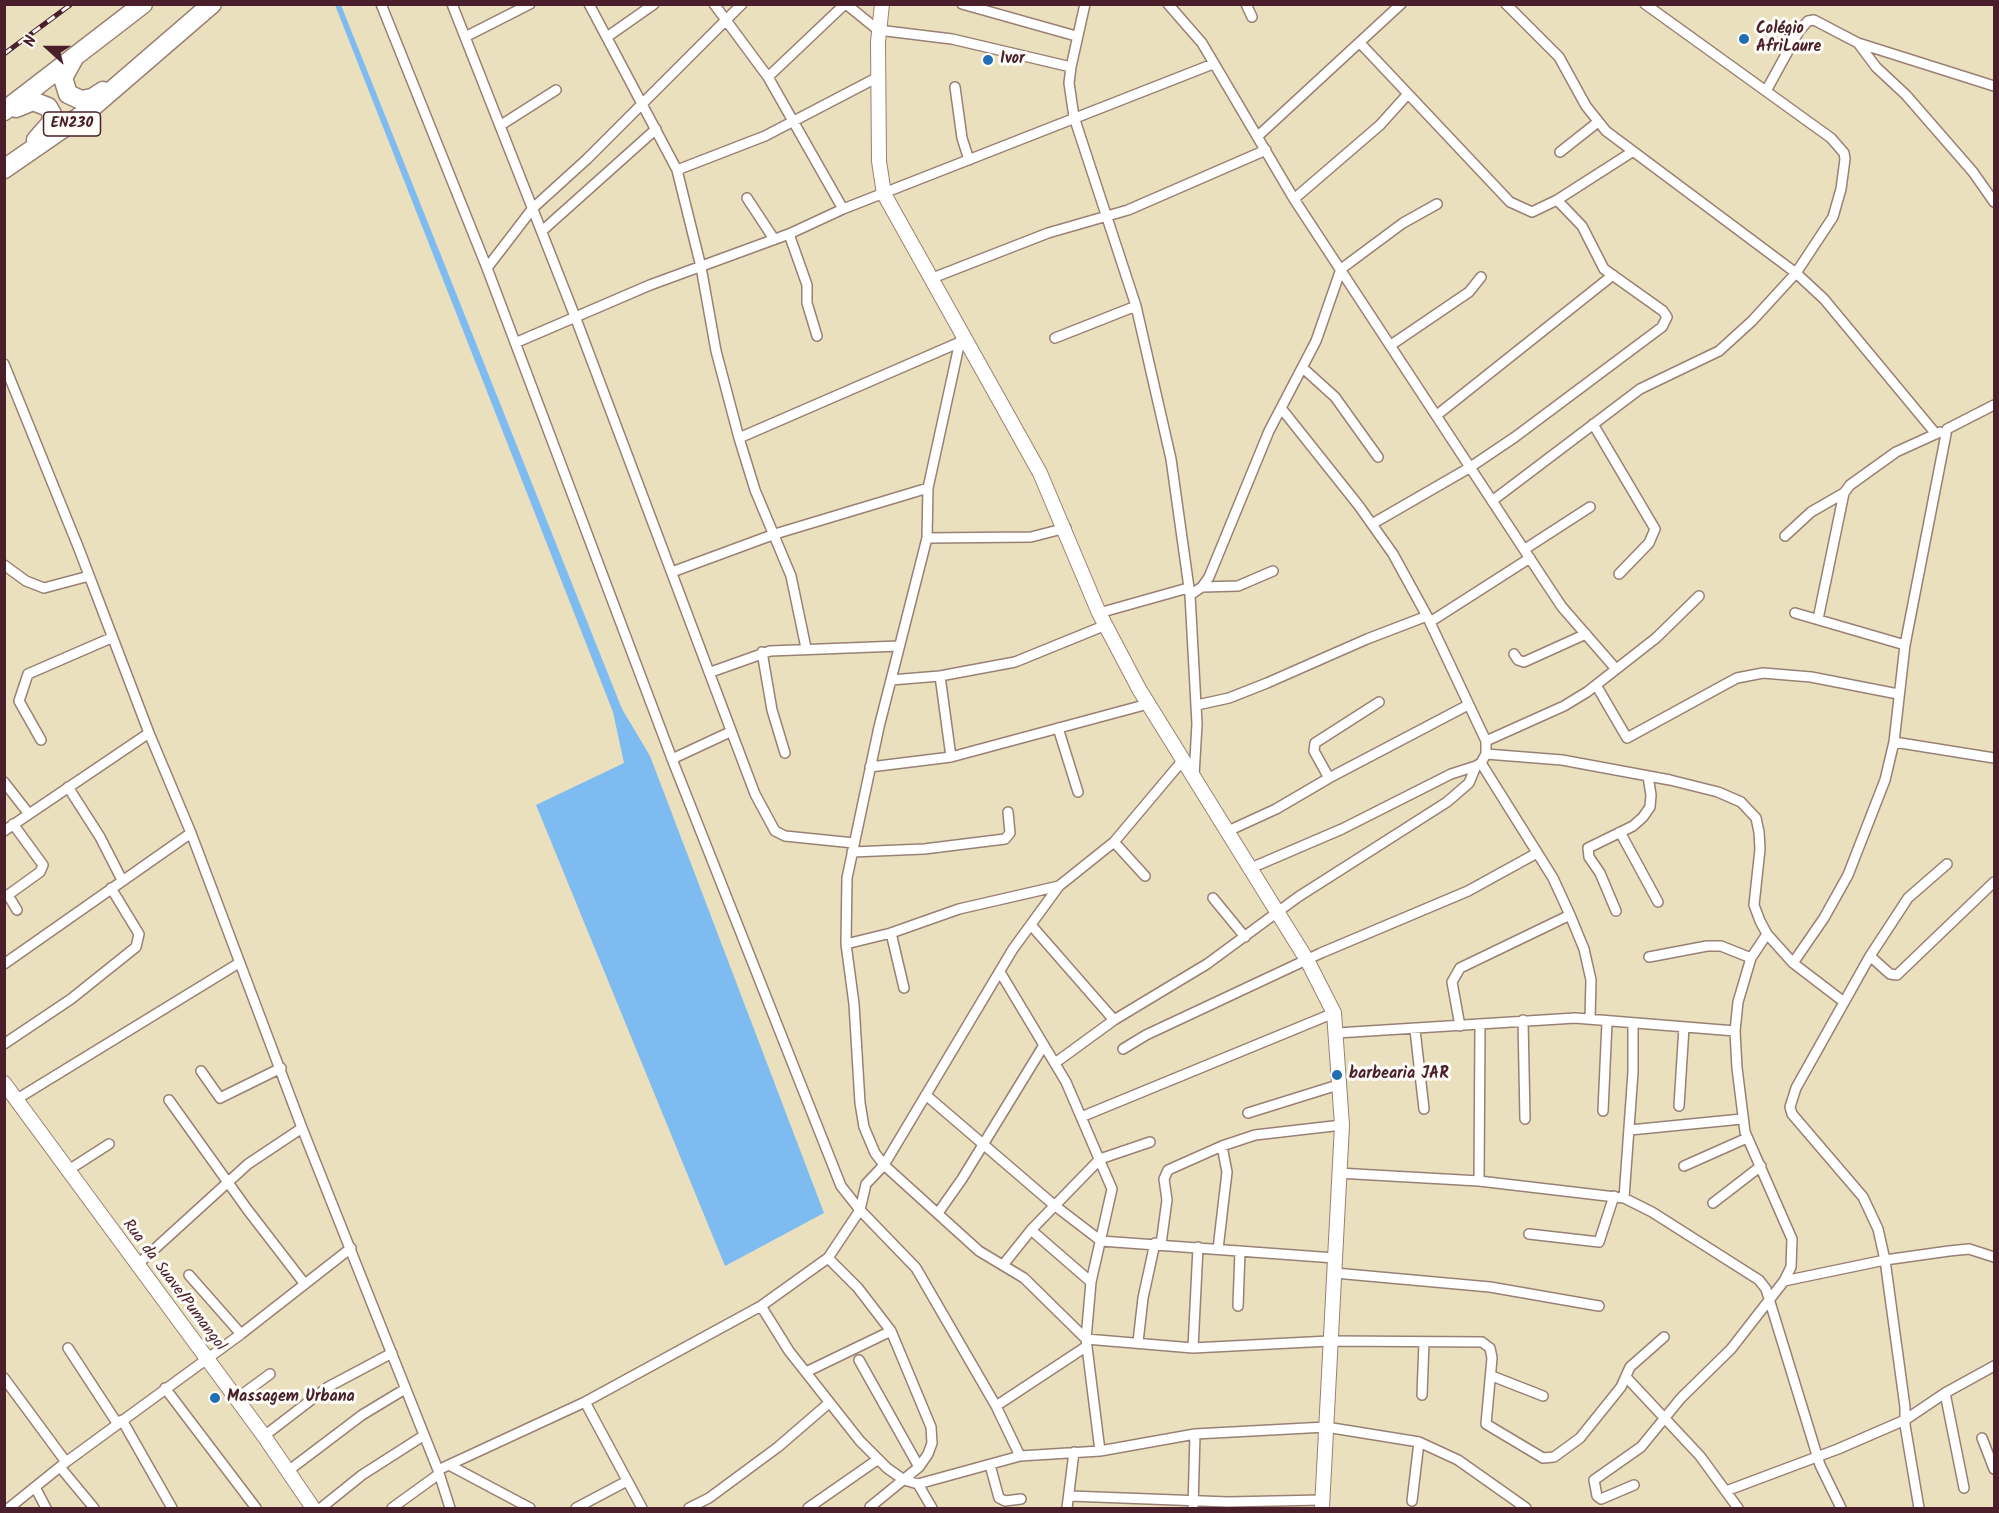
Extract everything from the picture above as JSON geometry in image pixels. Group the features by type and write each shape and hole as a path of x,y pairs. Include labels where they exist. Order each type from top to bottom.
{"highway":[{"name":"EN230","path":"4,113 143,4"},
{"name":"EN230","path":"7,167 68,127 212,4"},
{"path":"104,33 66,70 64,87 68,94 81,100 92,98 130,75"},
{"path":"4,113 33,101 48,107 52,114 51,123 7,167"}],"street":[{"path":"381,4 487,268 672,759 841,1186 860,1210 916,1268 996,1406 1020,1456"},
{"path":"452,4 576,318 711,672 730,732 755,794 775,831 800,840 853,848 924,849 1005,839 1010,833 1008,812"},
{"path":"465,38 530,4"},
{"path":"589,4 677,170 701,267 716,351 738,438 755,490 791,576 806,648"},
{"path":"607,37 654,4"},
{"path":"714,4 768,77 843,209"},
{"path":"487,268 533,208 587,159 742,4"},
{"path":"768,77 846,4 878,30 952,39 1071,67"},
{"path":"882,4 878,30 879,161 884,194 960,337 1040,473 1066,528 1103,619 1148,704 1307,960 1334,1013 1337,1033 1342,1125 1322,1504 1194,1504 1070,1496"},
{"path":"962,4 1076,36"},
{"path":"1085,4 1076,36 1069,83 1074,117 1136,306 1171,459 1189,592 1197,705 1194,777"},
{"path":"1168,4 1202,44 1294,199 1562,607 1616,669"},
{"path":"1246,4 1252,17"},
{"path":"1258,136 1361,44 1401,4"},
{"path":"1506,4 1559,57 1598,122 1632,152 1796,273 1824,299 1936,434"},
{"path":"1492,501 1640,389 1719,351 1752,321 1796,273 1833,218 1845,159 1844,153 1831,138 1645,4"},
{"path":"1766,91 1798,31 1808,21 1814,20 1858,43 1995,86"},
{"path":"1858,43 1876,67 1906,96 1973,172 1995,202"},
{"path":"1361,44 1510,202 1532,212 1557,201 1632,152"},
{"path":"515,343 650,285 789,234 843,209 1213,64"},
{"path":"677,170 765,136 880,76"},
{"path":"955,87 962,138 969,159"},
{"path":"501,125 556,90"},
{"path":"1294,199 1380,125 1407,95"},
{"path":"1560,152 1598,122"},
{"path":"542,231 656,129"},
{"path":"930,279 1048,233 1106,217 1188,186 1266,150"},
{"path":"747,198 774,239"},
{"path":"1372,524 1469,468 1666,323 1667,314 1604,269 1576,217 1557,201"},
{"path":"1202,587 1209,577 1249,477 1281,408 1304,369 1341,269 1403,223 1437,204"},
{"path":"789,234 807,285 807,303 817,336"},
{"path":"1437,415 1613,275"},
{"path":"1390,345 1469,292 1481,277"},
{"path":"1055,338 1136,306"},
{"path":"738,438 960,337"},
{"path":"960,337 928,488 927,538 870,767 853,848 845,910 846,944 854,1004 864,1127 884,1165 979,1251 1024,1278 1087,1343"},
{"path":"4,364 8,382 89,576 111,638 191,833 302,1128 439,1472 450,1509"},
{"path":"1304,369 1335,397 1378,457"},
{"path":"1785,536 1811,512 1844,493 1850,485 1896,452 1995,405"},
{"path":"1055,1063 1114,1020 1245,937 1277,911 1461,792 1475,775 1481,761 1486,741 1428,619 1393,554 1281,408"},
{"path":"1593,424 1655,529 1649,543 1618,574"},
{"path":"1793,963 1824,918 1848,875 1885,780 1894,742 1905,645 1947,429"},
{"path":"672,572 775,534 928,488"},
{"path":"1818,619 1844,493"},
{"path":"1525,549 1590,507"},
{"path":"927,538 1031,537 1066,528"},
{"path":"1197,705 1229,698 1367,639 1428,619 1530,558"},
{"path":"4,565 26,581 44,588 89,576"},
{"path":"891,680 940,676 1015,662 1103,619 1202,587 1238,586 1273,571"},
{"path":"1486,741 1564,706 1596,685 1656,638 1699,596"},
{"path":"1795,613 1905,645"},
{"path":"1514,654 1524,663 1586,634"},
{"path":"41,740 19,701 19,694 28,674 111,638"},
{"path":"711,672 762,652 806,648 899,646"},
{"path":"762,652 772,710 785,753"},
{"path":"1596,685 1627,738 1737,678 1763,673 1811,676 1898,694"},
{"path":"940,676 951,757"},
{"path":"1329,778 1314,751 1315,742 1378,702"},
{"path":"870,767 951,757 1148,704"},
{"path":"1228,831 1276,809 1329,778 1468,705"},
{"path":"1058,728 1078,792"},
{"path":"672,759 730,732"},
{"path":"4,831 149,733"},
{"path":"1894,742 1995,758"},
{"path":"393,1509 449,1465 585,1402 761,1306 828,1258 860,1210 866,1184 884,1165 1000,972 1031,925 1059,886 1114,842 1183,760"},
{"path":"1251,868 1342,829 1481,761 1562,760 1648,776 1718,792 1750,809 1756,818 1760,849 1754,905 1767,934 1793,963 1844,1002"},
{"path":"1481,761 1553,878 1584,948 1591,981 1590,1019"},
{"path":"1616,911 1588,853 1592,845 1634,826 1650,807 1648,776"},
{"path":"4,782 30,814"},
{"path":"68,787 100,837 122,880"},
{"path":"13,824 43,865 40,872 8,895 17,910"},
{"path":"1620,832 1658,902"},
{"path":"4,964 191,833"},
{"path":"1114,842 1145,876"},
{"path":"1123,1049 1146,1035 1307,960 1468,891 1537,853"},
{"path":"1919,1509 1905,1420 1885,1260 1878,1229 1863,1197 1790,1110 1796,1088 1870,956 1908,898 1947,864"},
{"path":"1870,956 1890,974 1897,975 1995,882"},
{"path":"846,944 891,933 959,909 1059,886"},
{"path":"4,1044 70,999 136,947 139,934 111,888"},
{"path":"1213,898 1245,937"},
{"path":"1460,1026 1452,982 1460,968 1570,915"},
{"path":"1031,925 1114,1020"},
{"path":"891,933 904,988"},
{"path":"1634,1485 1600,1498 1597,1496 1594,1480 1641,1446 1665,1417 1731,1349 1784,1281 1793,1258 1792,1239 1747,1138 1742,1119 1735,1031 1738,1002 1751,958 1767,934"},
{"path":"1649,957 1707,946 1721,946 1751,958"},
{"path":"17,1099 239,963"},
{"path":"1000,972 1055,1063 1112,1189 1091,1282 1087,1343 1100,1451"},
{"path":"1081,1117 1334,1013"},
{"path":"1337,1033 1415,1030 1523,1020 1590,1019 1735,1031"},
{"path":"1523,1020 1525,1119"},
{"path":"1603,1111 1607,1022"},
{"path":"1624,1198 1630,1130 1633,1023"},
{"path":"1479,1181 1480,1025"},
{"path":"1679,1106 1684,1027"},
{"path":"1415,1030 1424,1110"},
{"path":"938,1214 1044,1045"},
{"path":"201,1071 220,1098 281,1068"},
{"name":"Rua da Suave/Pumangol","path":"4,1083 264,1436 313,1509"},
{"path":"1248,1113 1341,1084"},
{"path":"927,1096 1054,1205 1101,1241 1158,1243 1335,1258"},
{"path":"169,1100 230,1181 247,1209 304,1282"},
{"path":"1630,1130 1742,1119"},
{"path":"1138,1342 1142,1306 1167,1200 1165,1174 1222,1146 1266,1133 1342,1125"},
{"path":"137,1266 263,1152 302,1128"},
{"path":"1684,1166 1747,1138"},
{"path":"1003,1265 1031,1230 1100,1159 1150,1142"},
{"path":"67,1171 109,1144"},
{"path":"1218,1249 1227,1172 1222,1146"},
{"path":"1713,1203 1761,1167"},
{"path":"1338,1173 1479,1181 1624,1198 1652,1212 1759,1280 1766,1289 1825,1479 1841,1509"},
{"path":"1529,1234 1599,1242 1614,1196"},
{"path":"1031,1230 1091,1282"},
{"path":"1193,1348 1198,1247"},
{"path":"4,1498 9,1508 36,1489 63,1465 241,1334 304,1282 351,1248"},
{"path":"1784,1281 1885,1260 1969,1249 1995,1257"},
{"path":"1238,1306 1240,1251"},
{"path":"828,1258 858,1288 891,1331 931,1427 932,1443 919,1467 870,1507"},
{"path":"1335,1273 1490,1287 1599,1306"},
{"path":"189,1275 241,1334"},
{"path":"761,1306 773,1328 806,1372 877,1460 904,1480 918,1484 1020,1456 1100,1451 1195,1434 1326,1427 1419,1442 1458,1460 1523,1508"},
{"path":"806,1372 891,1331"},
{"path":"996,1406 1087,1343 1138,1342 1193,1348 1329,1341 1476,1341 1487,1344 1492,1358 1486,1425 1543,1458 1554,1457 1580,1438 1627,1378 1630,1367 1664,1337"},
{"path":"1422,1395 1424,1342"},
{"path":"68,1348 120,1422 172,1509"},
{"path":"264,1436 328,1387 392,1353"},
{"path":"859,1360 919,1467"},
{"path":"1726,1491 1905,1420 1945,1393 1995,1366"},
{"path":"236,1399 270,1374"},
{"path":"1492,1376 1543,1396"},
{"path":"4,1378 94,1509"},
{"path":"1627,1378 1665,1417 1738,1509"},
{"path":"165,1388 256,1509"},
{"path":"288,1472 362,1415 405,1389"},
{"path":"1945,1393 1964,1488"},
{"path":"585,1402 642,1509"},
{"path":"690,1509 709,1498 778,1447 830,1403"},
{"path":"1194,1504 1195,1434"},
{"path":"321,1509 362,1475 423,1436"},
{"path":"1982,1438 1995,1469"},
{"path":"1412,1501 1419,1442"},
{"path":"1067,1509 1074,1452"},
{"path":"808,1509 877,1460"},
{"path":"449,1465 530,1509"},
{"path":"990,1465 1001,1500 1021,1499"},
{"path":"576,1509 627,1480"},
{"path":"918,1484 932,1509"},
{"path":"36,1489 46,1509"},
{"path":"1116,1509 1117,1498"}],"water":[{"path":"335,5 341,5 622,709 650,756 824,1213 725,1266 536,805 624,763 613,712"}],"railway":[{"path":"4,54 70,5"}],"place":[{"name":"Colégio AfriLaure","path":"1744,39"},
{"name":"Ivor","path":"988,60"},
{"name":"barbearia JAR","path":"1337,1075"},
{"name":"Massagem Urbana","path":"215,1398"}]}
